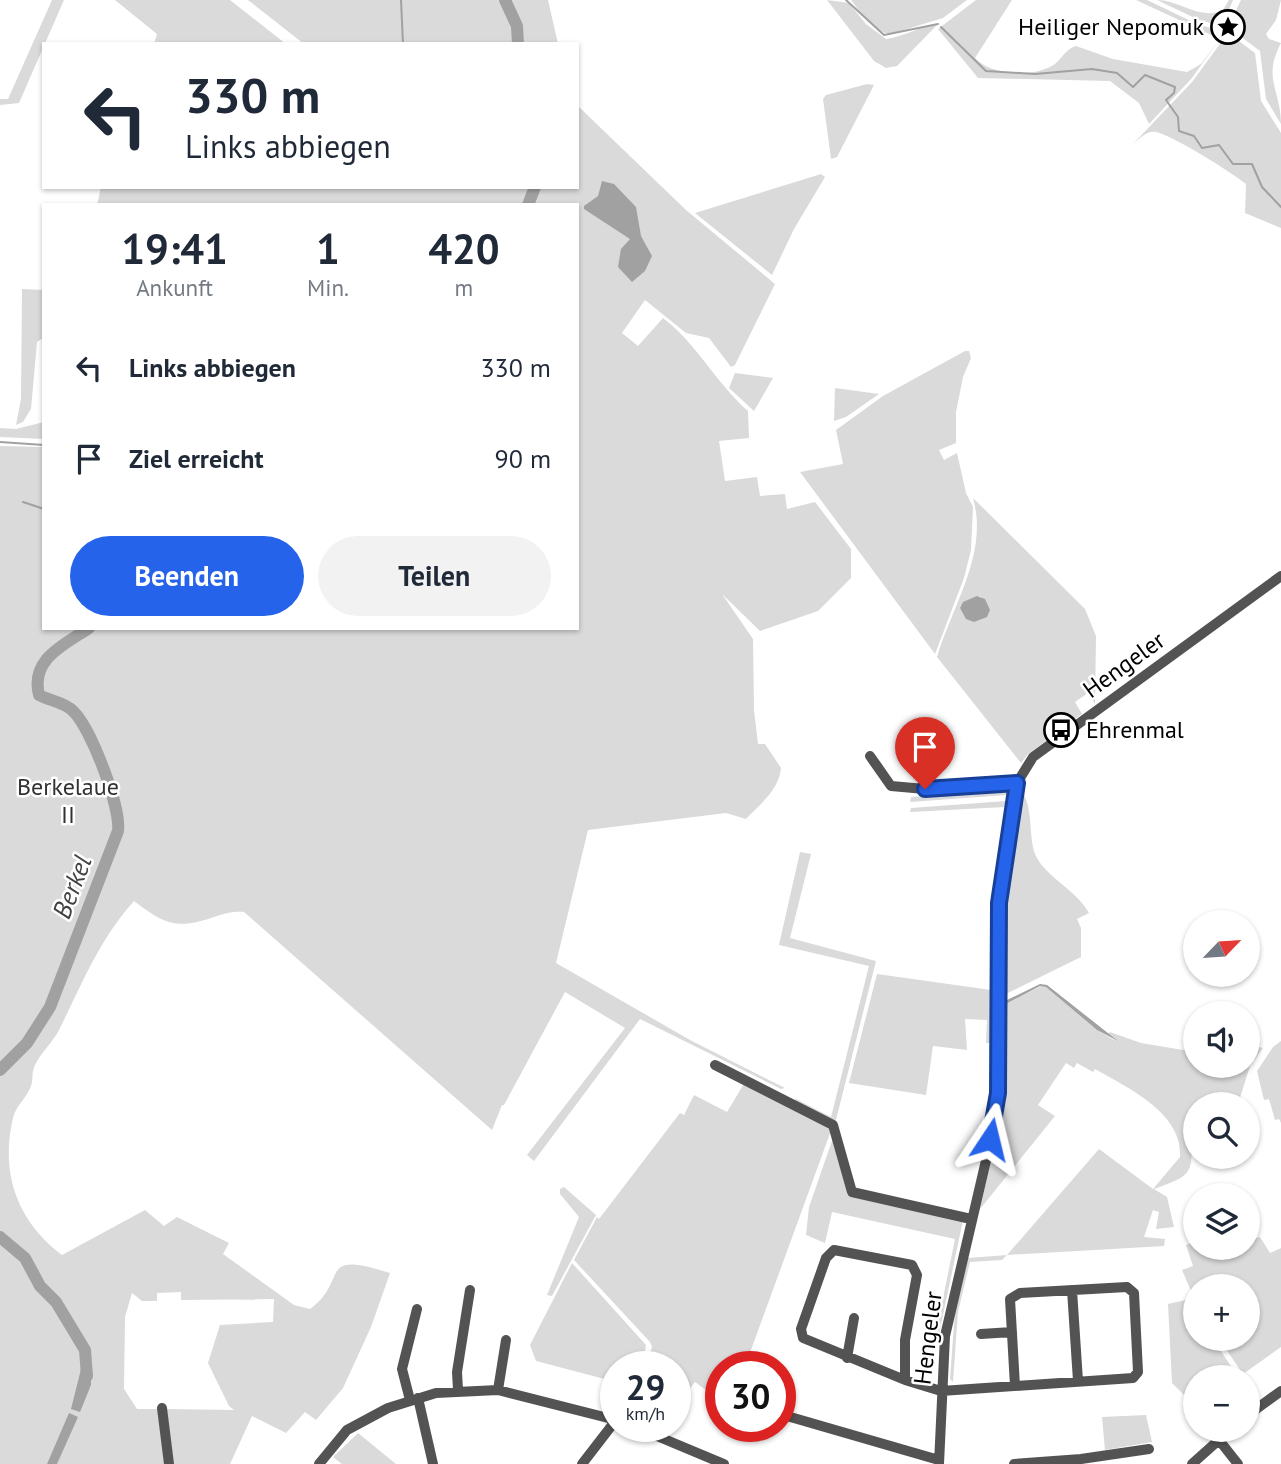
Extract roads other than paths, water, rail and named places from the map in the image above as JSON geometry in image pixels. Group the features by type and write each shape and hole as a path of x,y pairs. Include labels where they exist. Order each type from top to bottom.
{"street":[{"name":"Hengeler","path":"939,1462 945,1336 995,1122 998,1093 998,916 1009,822 1017,783 1033,757 1281,576"},
{"path":"870,756 891,786 925,789 1017,783"},
{"path":"715,1065 833,1125 852,1192 971,1219"},
{"path":"905,1380 905,1340 917,1275 912,1265 834,1250 826,1258 801,1334 807,1342 905,1380 941,1391 1015,1386 1078,1381 1133,1378 1138,1372 1134,1293 1127,1287 1020,1293 1010,1298 1015,1386"},
{"path":"458,1390 457,1372 470,1290"},
{"path":"1072,1290 1078,1381"},
{"path":"417,1308 402,1369 414,1399 433,1464"},
{"path":"847,1358 854,1318"},
{"path":"981,1334 1012,1332"},
{"path":"498,1390 506,1340"},
{"path":"319,1464 347,1430 388,1408 414,1399 458,1390 498,1390 600,1416"},
{"path":"1260,1406 1281,1391"},
{"path":"162,1408 169,1464"},
{"path":"796,1419 939,1462"},
{"path":"582,1464 600,1441"},
{"path":"670,1442 718,1463"},
{"path":"1192,1464 1217,1442"},
{"path":"1221,1442 1238,1464"},
{"path":"1013,1464 1081,1460 1149,1449"}],"waterway":[{"path":"401,0 403,42"},
{"name":"Berkel","path":"505,0 517,26 518,42"},
{"path":"846,0 884,35 938,24"},
{"path":"941,27 986,71 1035,74 1092,69 1117,73 1133,87 1145,75 1175,87 1174,93 1166,100 1178,117 1179,131 1194,136 1202,148 1219,145 1233,164 1252,164 1262,187 1281,207"},
{"name":"Berkel","path":"529,203 534,189"},
{"path":"0,442 42,445"},
{"path":"23,502 42,508"},
{"name":"Berkel","path":"0,1070 27,1043 50,1007 118,831 110,787 96,750 80,720 65,706 39,695 38,682 44,662 60,647 86,630"},
{"name":"Berkel","path":"0,1237 25,1258 40,1286 56,1302 85,1350 87,1376"}],"place":[{"name":"Heiliger Nepomuk","path":"1228,27"},
{"name":"Ehrenmal","path":"1061,730"}],"park label":[{"name":"Berkelaue II","path":"68,801"}]}
